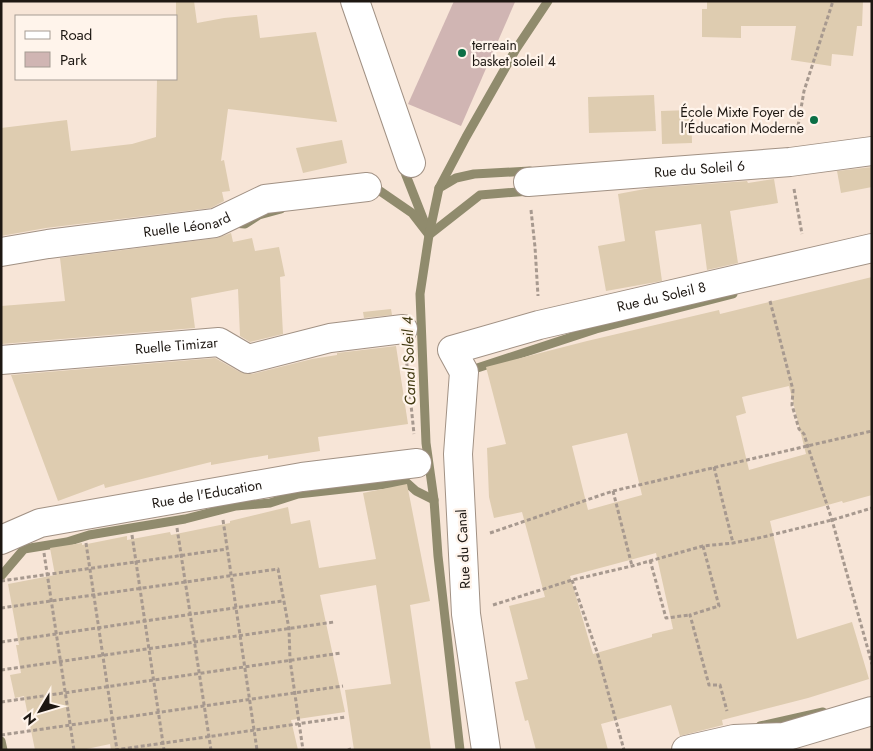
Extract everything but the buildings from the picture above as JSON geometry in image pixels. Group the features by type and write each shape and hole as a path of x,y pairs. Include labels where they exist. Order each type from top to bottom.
{"street":[{"path":"355,1 411,163"},
{"name":"Rue du Soleil 6","path":"528,182 790,162 872,151"},
{"name":"Ruelle Léonard","path":"1,252 48,244 215,223 265,199 367,187"},
{"name":"Rue du Soleil 8","path":"452,350 539,325 872,248"},
{"name":"Ruelle Timizar","path":"1,360 219,342 248,359 330,338 403,329"},
{"name":"Rue du Canal","path":"452,350 464,372 458,454 466,614 486,750"},
{"name":"Rue de l'Education","path":"1,540 40,523 82,515 302,477 417,463"},
{"path":"686,750 734,739 784,737 871,714"}],"path":[{"path":"807,262 790,162 796,141 804,91 834,1"},
{"path":"528,182 535,247 539,325"},
{"path":"763,274 793,390 792,405 799,429 804,434 832,520 872,664"},
{"path":"403,329 417,463"},
{"path":"463,542 614,491 872,431"},
{"path":"714,467 733,543"},
{"path":"219,491 257,750"},
{"path":"614,491 632,566"},
{"path":"174,499 211,750"},
{"path":"128,508 164,750"},
{"path":"466,614 572,580 632,566 703,546 733,543 832,520 872,508"},
{"path":"82,515 116,750 346,717"},
{"path":"40,523 74,750"},
{"path":"650,560 666,618 690,615 718,606 703,546"},
{"path":"1,581 227,548"},
{"path":"1,608 278,569 282,601 289,629 290,660 302,750"},
{"path":"572,580 597,652 624,750"},
{"path":"1,642 282,601"},
{"path":"690,615 709,685 720,685 734,739"},
{"path":"1,670 334,622"},
{"path":"1,702 341,653"},
{"path":"1,735 343,686"}],"green space":[{"name":"terreain basket soleil 4","path":"454,1 515,2 461,126 408,104"}],"waterway":[{"name":"Canal Soleil 4","path":"460,750 438,556 434,500 426,443 420,294 429,235 439,188 516,49 548,1"},
{"path":"402,165 426,226"},
{"path":"439,188 456,178 474,174 530,171"},
{"path":"370,192 380,191 412,213 429,235"},
{"path":"429,235 480,195 530,191"},
{"path":"232,223 245,224 259,215 281,209"},
{"path":"465,372 596,329 733,294"},
{"path":"1,576 24,549 67,542 89,535 185,519 236,506 270,503 298,494 406,482 416,491 434,500"},
{"path":"760,726 823,712"},
{"path":"1,741 3,750"}],"place":[{"name":"terreain basket soleil 4","path":"462,53"},
{"name":"École Mixte Foyer de l'Éducation Moderne","path":"814,120"}]}
